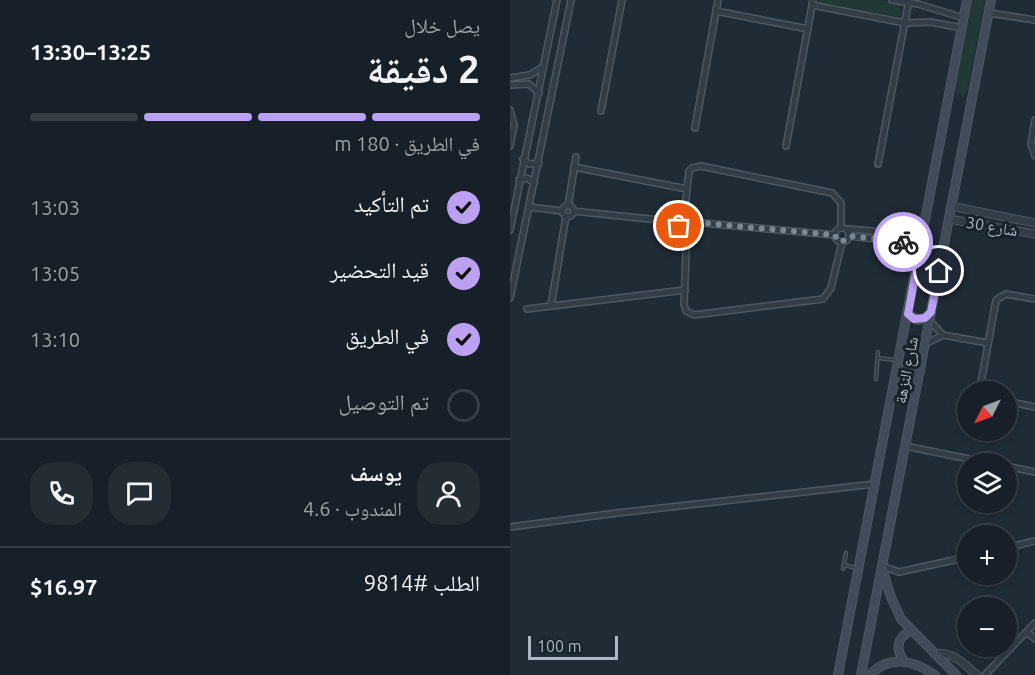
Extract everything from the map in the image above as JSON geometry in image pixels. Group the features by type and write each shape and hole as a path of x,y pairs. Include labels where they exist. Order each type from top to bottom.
{"main road":[{"name":"شارع النزهة","path":"838,675 967,0"},
{"name":"شارع النزهة","path":"861,675 991,0"},
{"path":"908,314 918,320 930,316"},
{"path":"896,376 907,366 913,366 920,371"},
{"path":"882,566 894,607 911,630 956,675"},
{"path":"904,661 898,650 899,642 903,635 911,630"},
{"path":"870,675 884,664 904,661 921,666 935,675"}],"street":[{"path":"510,230 557,0"},
{"path":"510,298 571,0"},
{"path":"602,111 622,0"},
{"path":"695,128 718,0"},
{"path":"892,0 909,2 964,18"},
{"path":"786,146 813,2 905,22 930,22 962,28"},
{"path":"878,164 909,2"},
{"path":"716,11 808,29"},
{"path":"989,13 1035,20"},
{"path":"553,21 567,23"},
{"path":"510,78 536,73 544,66"},
{"path":"526,76 528,80 526,83"},
{"path":"510,85 526,83 539,93"},
{"path":"510,110 514,125 510,146"},
{"path":"1035,120 1031,144 1035,156"},
{"path":"551,306 564,214 568,206 576,157"},
{"path":"523,159 529,164 539,163"},
{"path":"678,222 684,216 689,171 696,166 701,166 832,193 841,203 844,228 849,236"},
{"path":"574,167 687,189"},
{"path":"519,180 527,178 534,183"},
{"path":"568,206 573,211 678,222"},
{"name":"شارع 30","path":"951,206 1035,223"},
{"path":"529,207 571,216 573,211"},
{"path":"969,222 971,210"},
{"path":"684,216 691,222 835,235"},
{"name":"شارع 30","path":"949,219 1035,234"},
{"path":"678,222 681,227 687,228"},
{"path":"691,222 687,228 685,290 686,311 694,315 818,301 825,297 831,288 842,242 849,236 921,244"},
{"path":"842,242 837,240 835,235 836,230 844,228 922,235"},
{"path":"527,309 685,290"},
{"path":"981,381 995,304 999,297 1006,294 1035,299"},
{"path":"930,316 943,335"},
{"path":"925,344 943,335 988,343"},
{"path":"1017,403 1035,407"},
{"path":"905,446 957,457"},
{"path":"1017,468 1035,472"},
{"path":"510,527 875,484"},
{"path":"1017,545 1035,541"},
{"path":"882,566 899,572 957,559"},
{"path":"985,675 1035,623"},
{"path":"1027,632 1035,639"},
{"path":"934,654 943,653 955,657 977,675"}],"lane":[{"path":"876,379 878,352"},
{"path":"878,358 898,361"},
{"path":"843,569 846,554"},
{"path":"844,565 858,569"}],"green space":[{"path":"819,0 879,0 902,5 900,17 819,2"},
{"path":"972,0 985,0 964,97 956,94 955,88"}],"way so far":[{"path":"679,226 685,229 691,222 835,235 837,240 842,242 849,236 903,242"}],"route":[{"path":"903,242 921,244 908,314 910,317 918,320 925,318 931,312 939,271"}]}
